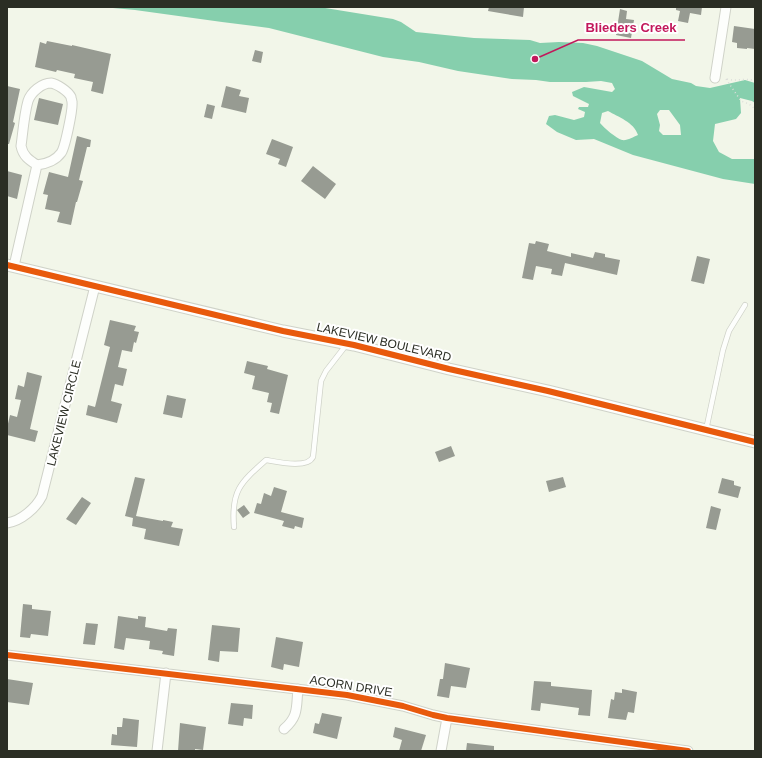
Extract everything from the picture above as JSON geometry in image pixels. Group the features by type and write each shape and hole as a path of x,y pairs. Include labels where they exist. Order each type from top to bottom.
{"street":[{"path":"715,78 726,7"},
{"path":"52,83 70,95 73,104 66,144 61,153 46,164 37,166 26,159 20,146 28,100 34,91 42,86 52,83"},
{"path":"11,266 37,166"},
{"name":"LAKEVIEW BOULEVARD","path":"11,266 283,331 347,344 755,442"},
{"name":"LAKEVIEW CIRCLE","path":"7,523 19,519 26,514 38,503 42,496 95,286"},
{"name":"ACORN DRIVE","path":"7,655 347,695 403,706 447,718 688,751"},
{"path":"157,751 166,674"},
{"path":"284,729 296,716 298,689"},
{"path":"441,751 447,718"}],"lane":[{"path":"706,430 723,350 729,331 745,305"},
{"path":"234,527 232,512 236,492 244,480 266,460 295,464 307,463 311,461 313,457 321,381 326,371 347,344"}],"path":[{"path":"755,81 744,78 732,81 726,79 741,101 755,109"}],"shaded area":[{"path":"102,7 319,7 393,19 401,22 416,32 474,38 530,40 540,43 583,43 597,46 642,61 672,79 691,83 696,86 710,88 745,80 755,83 755,103 740,98 741,113 736,119 715,124 713,141 719,152 732,159 755,159 755,184 723,179 633,155 594,139 576,140 557,132 546,124 549,116 555,115 574,120 584,117 585,112 578,109 579,107 588,107 589,104 573,96 572,92 584,87 612,92 615,89 612,83 601,81 550,82 512,79 458,71 419,62 383,57 269,28","holes":["660,110 669,110 680,125 681,135 663,135 659,131 660,125 657,114","608,111 629,123 636,130 638,135 622,140 610,133 600,123 602,113"]}],"building":[{"path":"489,7 524,7 523,17 488,11"},
{"path":"676,7 702,7 701,15 690,13 688,23 678,21 680,11 676,10"},
{"path":"620,9 627,11 626,19 634,20 631,38 616,35"},
{"path":"734,26 755,29 755,49 737,48 737,43 732,42"},
{"path":"47,41 111,54 103,94 91,91 93,82 74,78 75,74 57,70 56,72 35,67 40,42 46,44"},
{"path":"255,50 263,52 261,63 252,61"},
{"path":"7,86 20,89 13,122 15,123 9,144 7,144"},
{"path":"226,86 241,90 239,96 249,98 246,113 221,107"},
{"path":"39,98 63,104 58,125 34,120"},
{"path":"207,104 215,106 212,119 204,117"},
{"path":"77,136 91,140 90,147 87,147 79,180 83,181 76,202 71,225 57,222 60,212 45,209 48,195 43,194 49,172 68,177"},
{"path":"272,139 293,147 286,167 278,164 280,159 266,154"},
{"path":"313,166 336,184 325,199 301,181"},
{"path":"7,171 22,175 17,199 7,196"},
{"path":"536,241 549,244 547,251 571,257 571,253 593,258 595,252 605,254 605,257 620,260 617,275 565,263 562,276 551,274 552,269 536,266 533,280 522,278 529,243 535,244"},
{"path":"697,256 710,259 704,284 691,281"},
{"path":"110,320 136,326 134,331 139,332 136,343 134,342 132,352 122,350 118,367 127,369 123,386 115,384 111,401 122,404 117,423 86,415 88,405 95,407 110,347 104,345"},
{"path":"247,361 268,366 267,369 288,375 279,414 270,412 272,403 267,402 269,393 252,389 255,376 244,373"},
{"path":"27,372 42,376 30,429 38,431 35,442 7,435 10,415 17,417 21,400 15,399 18,385 24,387"},
{"path":"167,395 186,399 182,418 163,414"},
{"path":"451,446 455,456 439,462 435,452"},
{"path":"135,477 145,479 136,516 173,522 171,527 183,529 179,546 144,539 146,529 132,526 133,518 125,516"},
{"path":"563,477 566,487 549,492 546,481"},
{"path":"722,478 734,481 734,485 741,487 738,498 718,493"},
{"path":"274,487 287,491 281,512 304,518 302,528 295,526 294,529 282,526 284,521 254,513 257,503 261,504 264,493 271,496"},
{"path":"82,497 91,503 76,525 66,519"},
{"path":"244,505 250,513 243,518 237,510"},
{"path":"711,506 721,509 716,530 706,528"},
{"path":"23,604 32,605 32,609 51,611 48,636 31,634 30,638 20,637"},
{"path":"118,616 138,619 138,616 146,617 145,627 167,631 168,628 177,629 174,656 162,654 163,651 149,649 150,641 126,638 124,650 114,648"},
{"path":"86,623 98,624 95,645 83,644"},
{"path":"212,625 240,628 238,652 220,651 219,662 208,660"},
{"path":"276,637 303,642 299,667 284,664 283,670 271,667"},
{"path":"445,663 470,668 466,688 451,686 449,698 437,696 440,679 443,679"},
{"path":"7,679 33,683 29,705 7,702"},
{"path":"534,681 551,682 551,686 592,690 590,716 578,715 579,708 541,703 540,711 531,710"},
{"path":"622,689 637,692 634,713 628,712 626,720 608,718 611,699 614,700 615,692 622,693"},
{"path":"231,703 253,705 252,719 244,718 243,726 228,724"},
{"path":"322,713 342,717 337,739 313,733 315,723 319,724"},
{"path":"123,718 139,720 137,747 111,745 112,734 117,735 117,727 122,727"},
{"path":"180,723 206,727 203,750 195,749 195,751 178,751"},
{"path":"395,727 426,735 421,751 399,751 402,740 393,737"},
{"path":"467,743 494,746 494,751 466,751"}],"cycle path":[{"path":"7,265 283,331 354,345 755,442"},
{"path":"7,655 347,695 403,706 447,718 688,751"}],"place":[{"name":"Blieders Creek","path":"535,59"}]}
